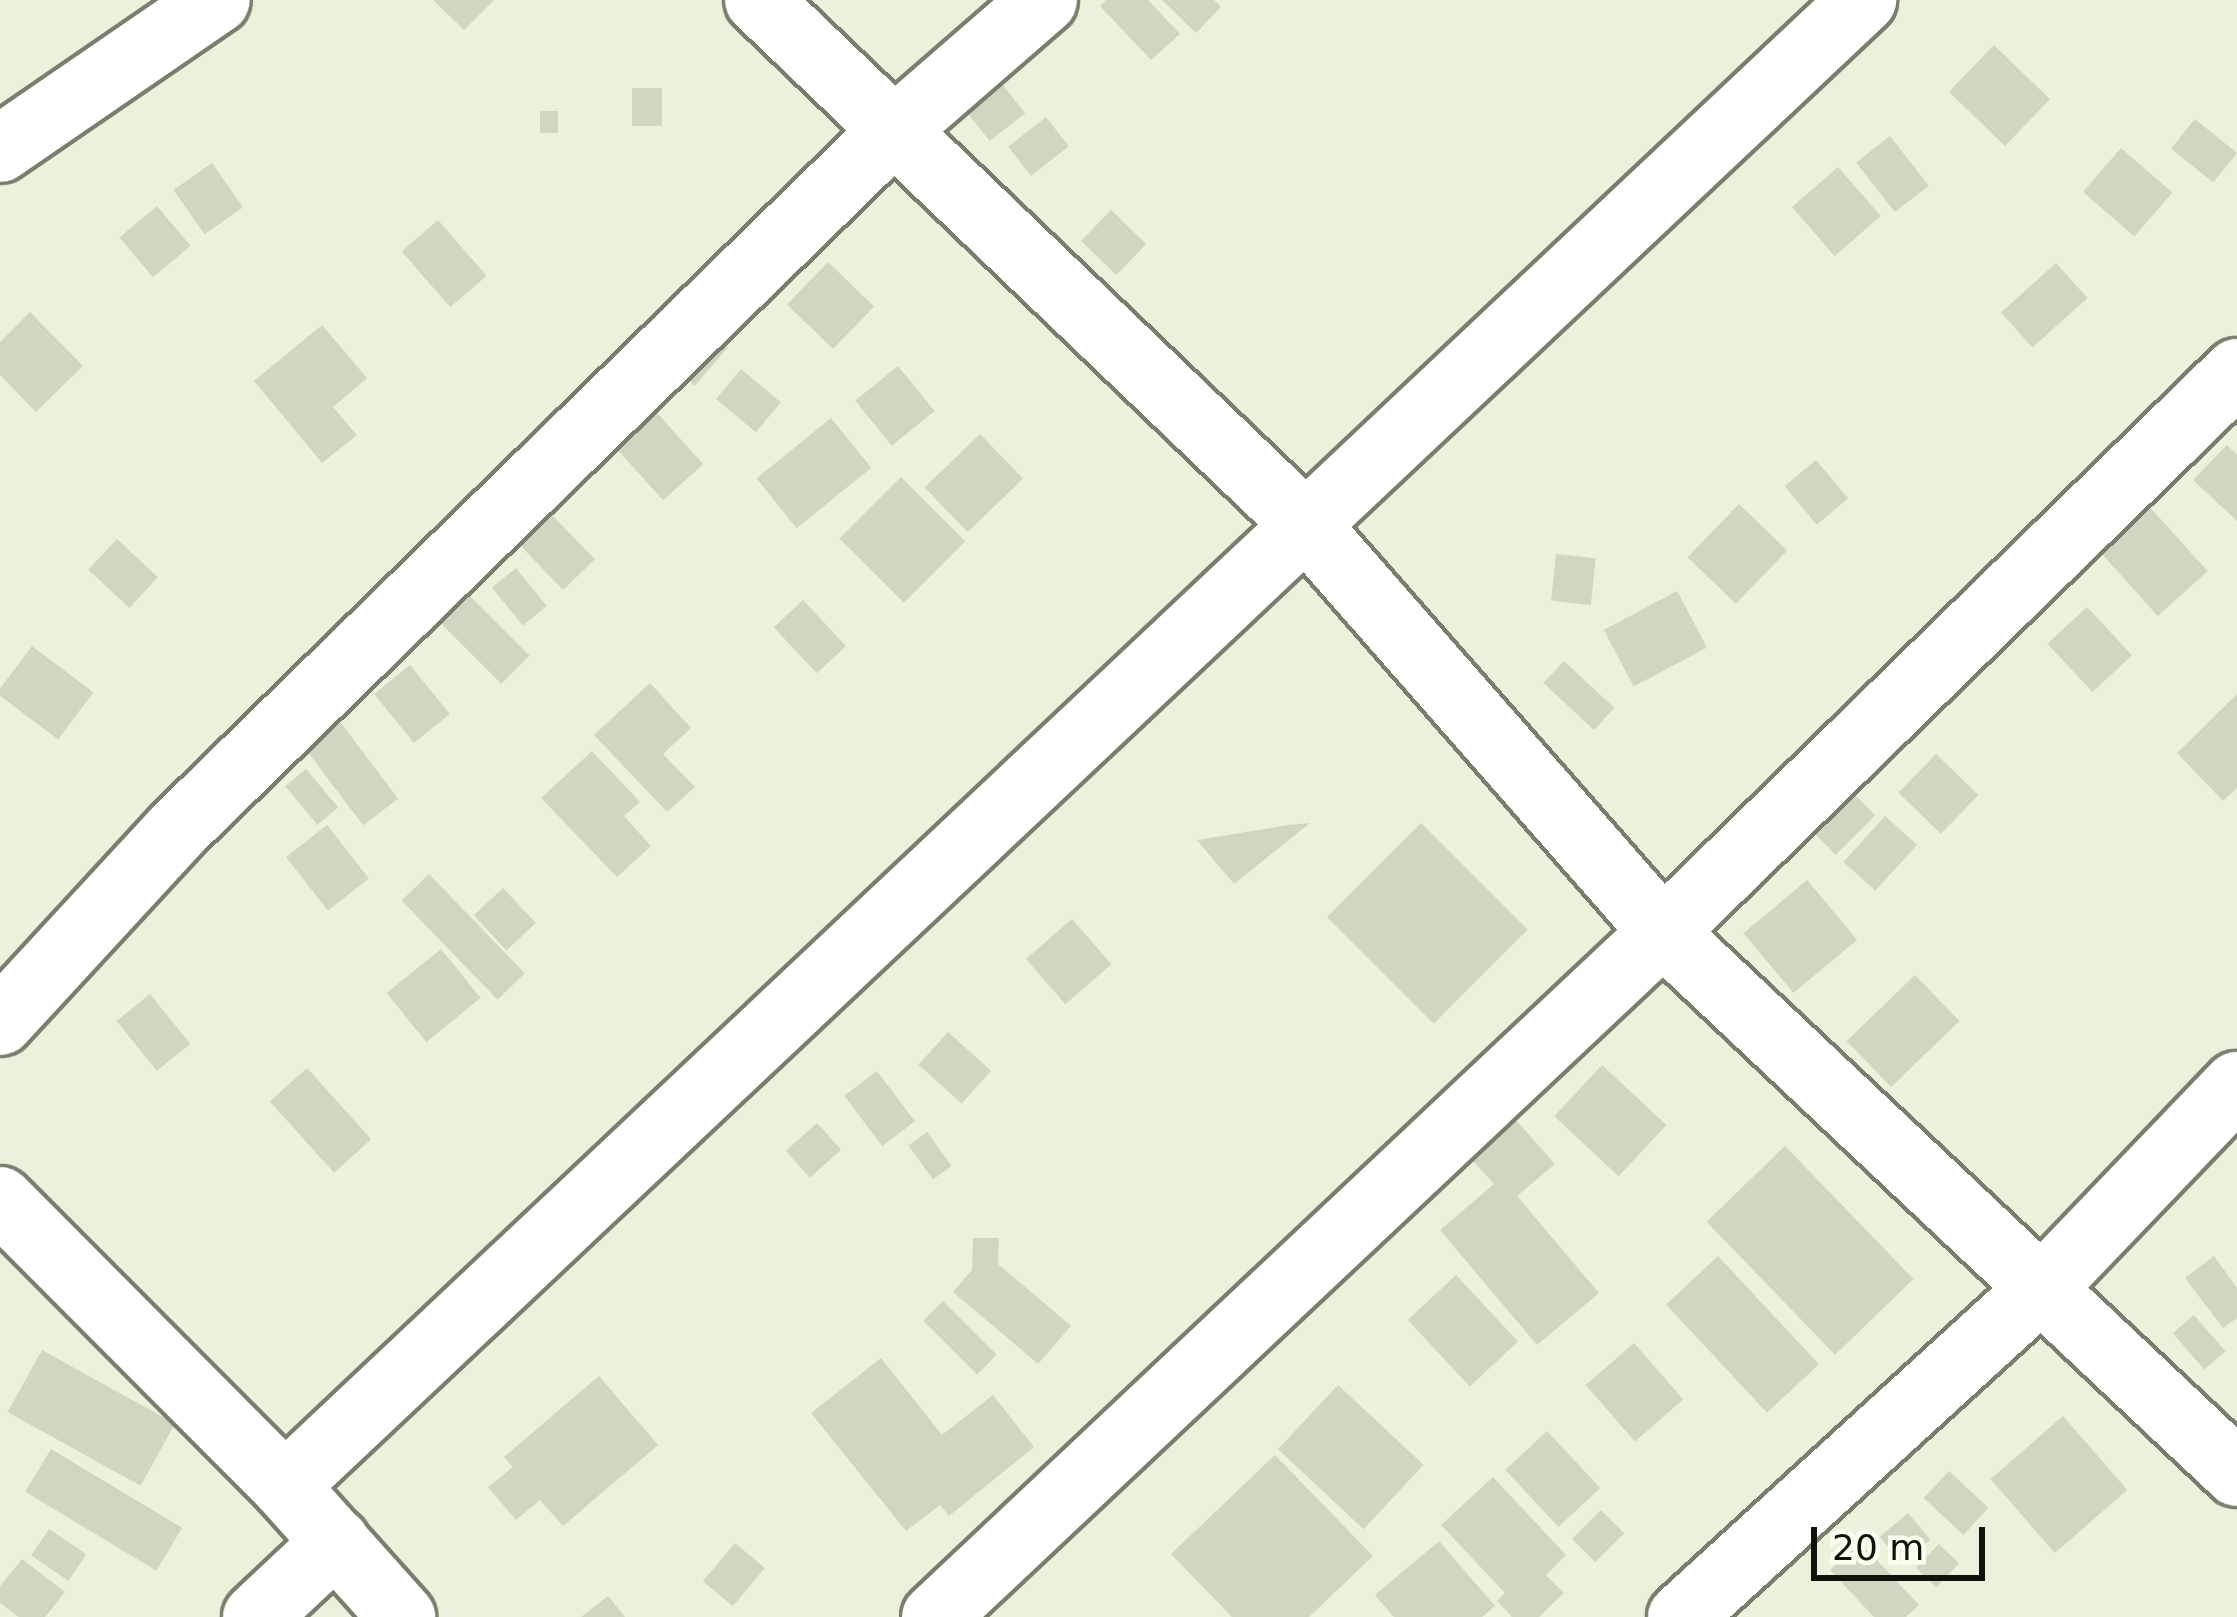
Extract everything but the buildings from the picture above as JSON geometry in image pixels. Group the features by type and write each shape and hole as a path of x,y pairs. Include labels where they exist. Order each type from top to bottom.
{"street":[{"path":"0,149 218,0"},
{"path":"758,0 890,134 1306,525 1663,932 2237,1473"},
{"path":"0,1022 176,832 890,134 1044,0"},
{"path":"285,1486 1863,0"},
{"path":"935,1617 1663,932 2237,372"},
{"path":"1682,1617 2044,1287 2237,1085"},
{"path":"0,1200 285,1486 402,1617"},
{"path":"256,1617 336,1542"}]}
